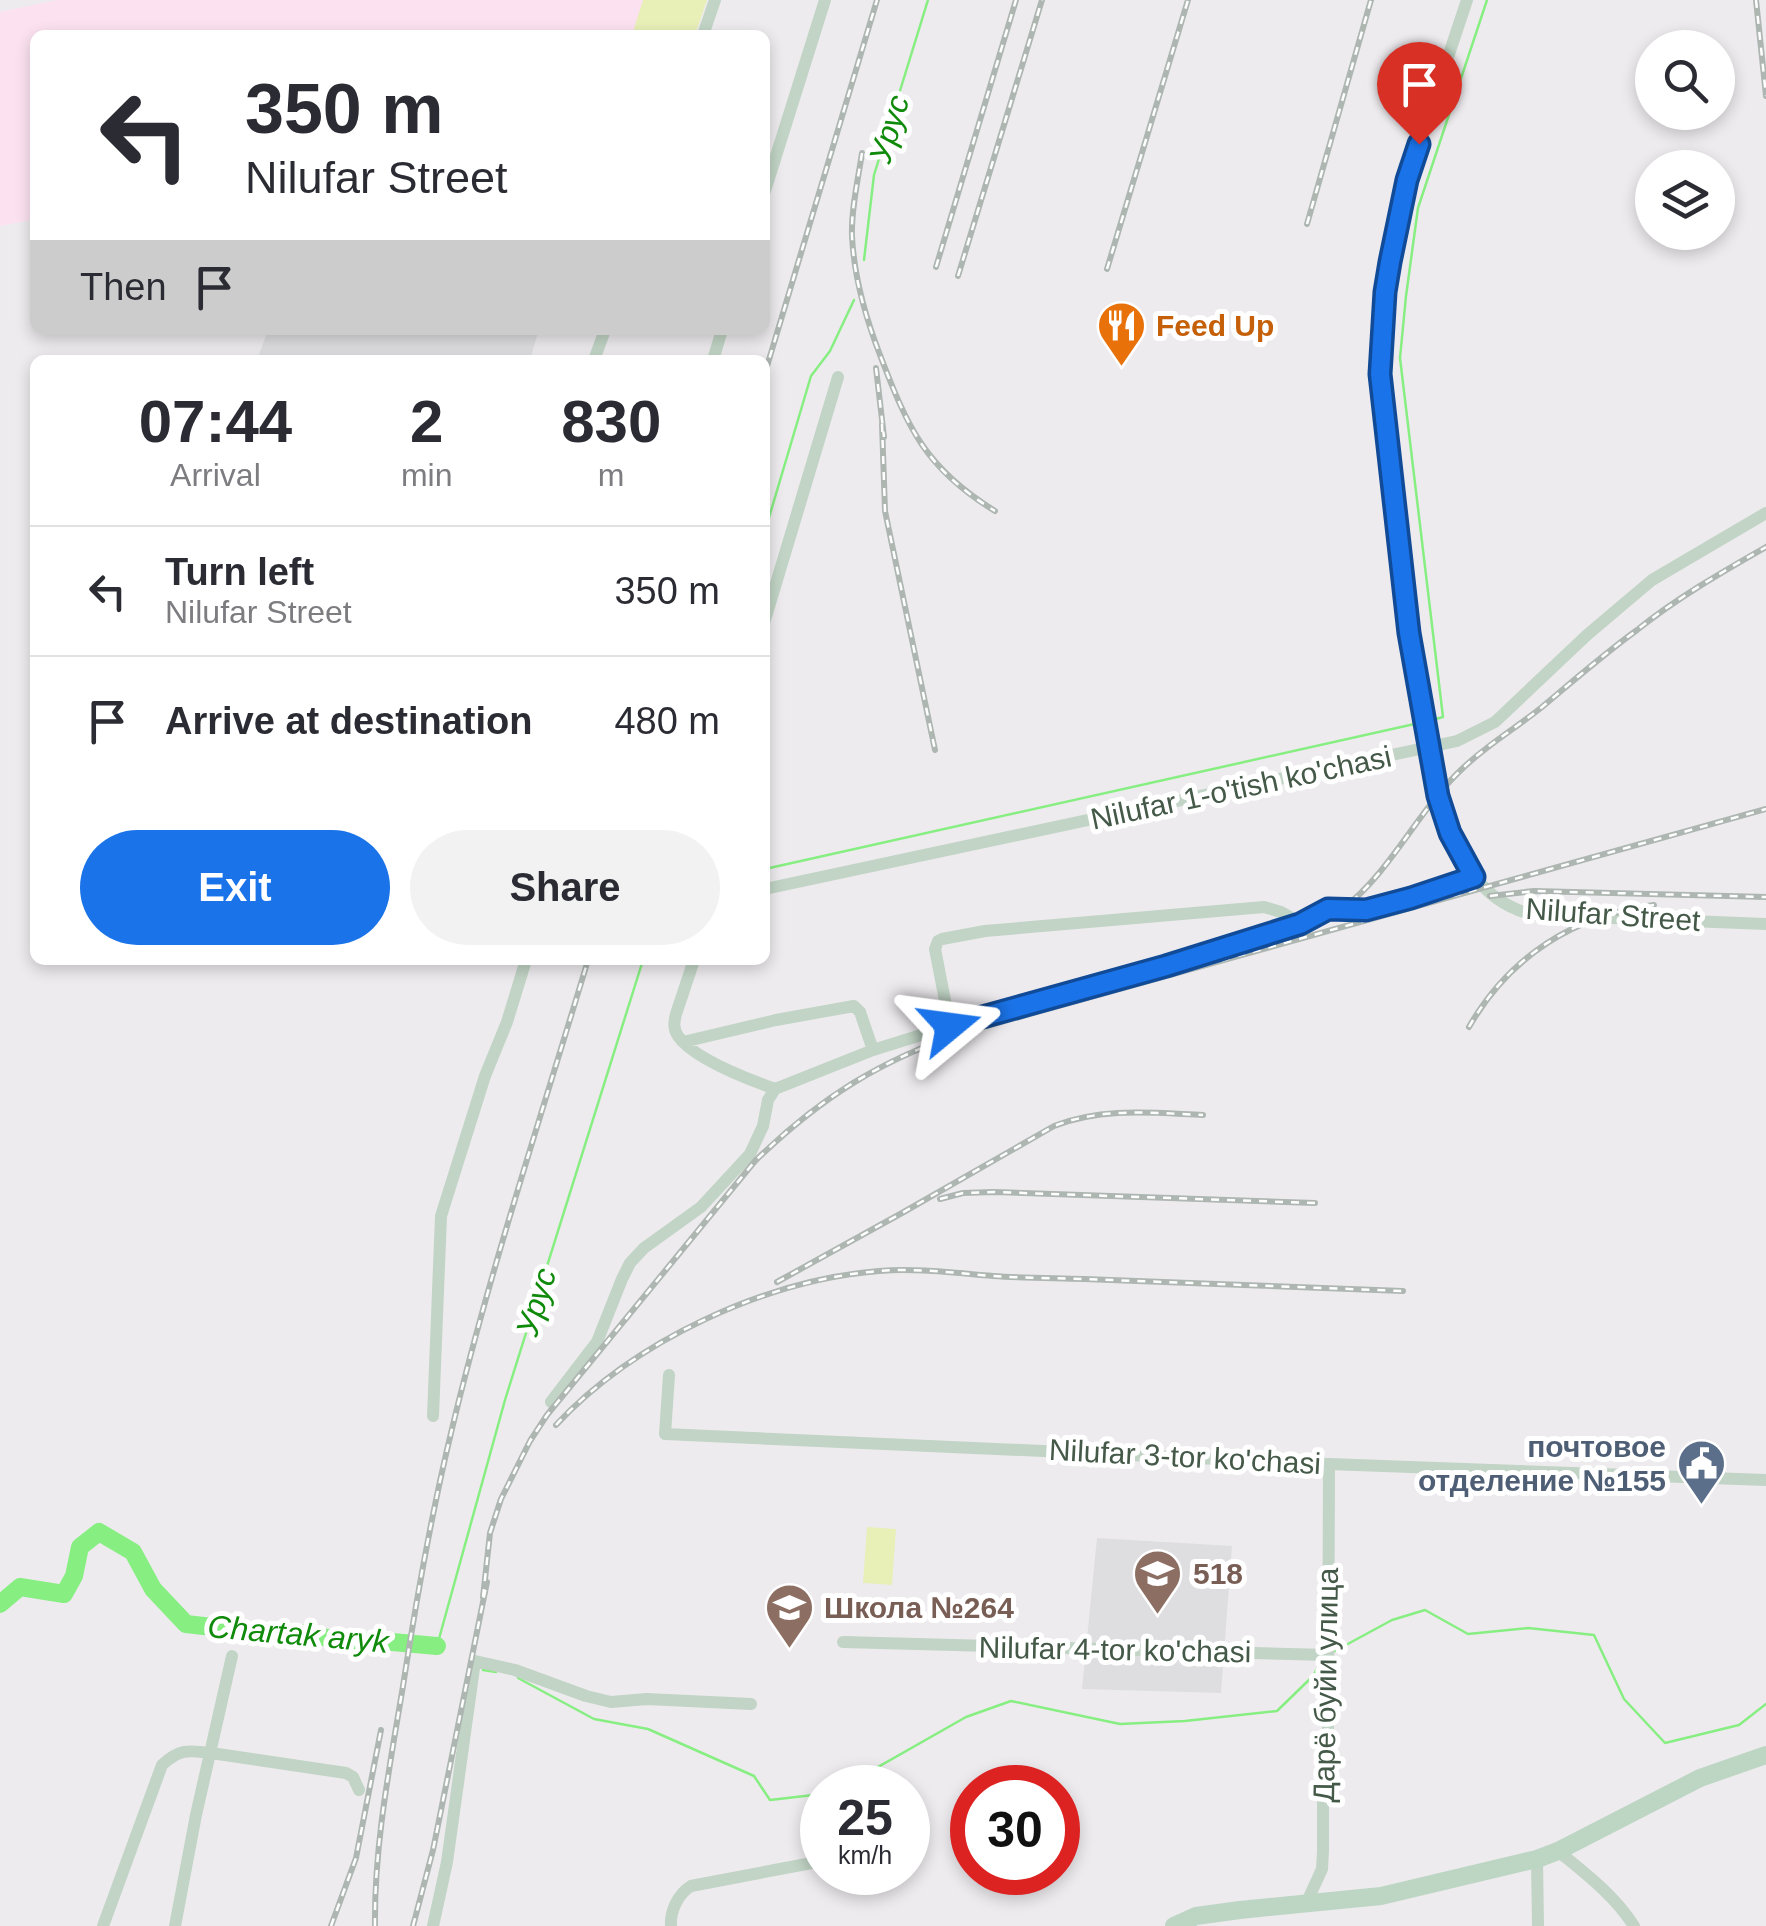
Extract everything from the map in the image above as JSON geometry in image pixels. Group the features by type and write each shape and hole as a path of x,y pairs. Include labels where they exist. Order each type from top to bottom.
{"street":[{"path":"705,30 715,0"},
{"path":"770,175 825,0"},
{"name":"Nilufar Street","path":"1467,0 1407,180 1385,292 1380,374 1409,633 1444,818 1474,877 1492,896 1514,910 1535,915 1766,924"},
{"path":"770,603 838,377"},
{"name":"Nilufar 1-o'tish ko'chasi","path":"770,888 1457,742 1495,722 1652,580 1766,513"},
{"path":"551,1402 597,1342 630,1263 644,1248 701,1207 750,1154 775,1090 873,1050 1166,966 1300,924 1328,909 1366,910 1474,877"},
{"path":"950,1026 935,950 938,940 985,931 1264,906 1300,924"},
{"path":"433,1416 441,1216 524,965"},
{"path":"692,965 674,1022 676,1033 730,1072 775,1090"},
{"path":"684,1042 854,1006 860,1012 873,1050"},
{"name":"Nilufar 3-tor ko'chasi","path":"669,1374 665,1434 1766,1480"},
{"name":"Дарё буйи улица","path":"1306,1904 1322,1869 1328,1730 1329,1464"},
{"name":"Nilufar 4-tor ko'chasi","path":"843,1642 1328,1655"},
{"path":"175,1926 232,1656"},
{"path":"433,1926 447,1862 475,1661 611,1702 646,1699 751,1704"},
{"path":"103,1926 162,1766 173,1755 191,1751 211,1753 346,1773 353,1777 359,1790"},
{"path":"1174,1926 1196,1916 1381,1896 1536,1859 1700,1778 1766,1755"},
{"path":"1558,1851 1606,1891 1634,1926"},
{"path":"1536,1859 1538,1925"},
{"path":"671,1926 670,1916 683,1892 691,1886 800,1865"}],"shaded area":[{"path":"57,0 647,0 638,30 30,30 30,220 0,226 0,12"},
{"path":"266,335 537,335 531,355 259,355"},
{"name":"518","path":"1097,1538 1232,1546 1221,1693 1082,1689"}],"green space":[{"path":"643,0 707,0 697,30 634,30"},
{"path":"867,1527 896,1529 892,1585 863,1583"}],"waterway":[{"name":"Урус","path":"864,260 874,175 928,0"},
{"path":"1432,720 1443,717 1400,358 1418,208 1487,0"},
{"name":"Урус","path":"770,514 811,376 830,351 854,300"},
{"path":"770,868 1419,723"},
{"name":"Урус","path":"443,1648 437,1646 505,1400 641,965"},
{"name":"Chartak aryk","path":"0,1604 20,1587 64,1594 74,1576 80,1547 99,1532 133,1552 153,1589 186,1624 437,1646"},
{"name":"Chartak aryk","path":"1333,1652 1392,1620 1425,1610 1468,1634 1528,1628 1594,1635 1624,1699 1665,1743 1739,1725 1766,1704"},
{"name":"Chartak aryk","path":"881,1765 966,1717 1011,1701 1120,1724 1277,1711 1313,1676 1323,1659"},
{"name":"Chartak aryk","path":"483,1670 496,1672"},
{"name":"Chartak aryk","path":"518,1678 594,1719 648,1729 754,1776 770,1800 800,1797"}],"railway":[{"path":"770,356 877,0"},
{"path":"936,267 1016,0"},
{"path":"958,276 1042,0"},
{"path":"1107,269 1188,0"},
{"path":"1307,224 1371,0"},
{"path":"1756,0 1766,96"},
{"path":"862,153 854,205 853,252 875,340 900,404 922,444 951,479 995,511"},
{"path":"876,368 884,437"},
{"path":"882,424 885,511 935,750"},
{"path":"1311,927 1361,893 1447,784 1472,760 1652,618 1766,547"},
{"path":"483,1597 490,1533 501,1499 547,1415 755,1161 803,1118 852,1083 905,1055 965,1032 1766,809"},
{"path":"1490,896 1534,891 1766,897"},
{"path":"1469,1027 1504,980 1547,944 1597,918 1654,905"},
{"path":"375,1926 377,1865 388,1775 430,1527 499,1254 586,965"},
{"path":"777,1282 1054,1126 1109,1114 1203,1115"},
{"path":"940,1199 994,1192 1315,1203"},
{"path":"556,1425 623,1367 662,1342 747,1302 836,1277 908,1270 1403,1291"},
{"path":"413,1926 433,1850 487,1582"},
{"path":"331,1926 356,1858 381,1730"}],"place":[{"name":"Feed Up","path":"1121,368"},
{"name":"почтовое отделение №155","path":"1701,1506"},
{"name":"518","path":"1158,1616"},
{"name":"Школа №264","path":"789,1650"}],"route":[{"path":"950,1026 1166,966 1300,924 1328,909 1366,910 1474,877 1450,833 1438,796 1409,633 1380,374 1390,262 1407,180 1419,144"}]}
